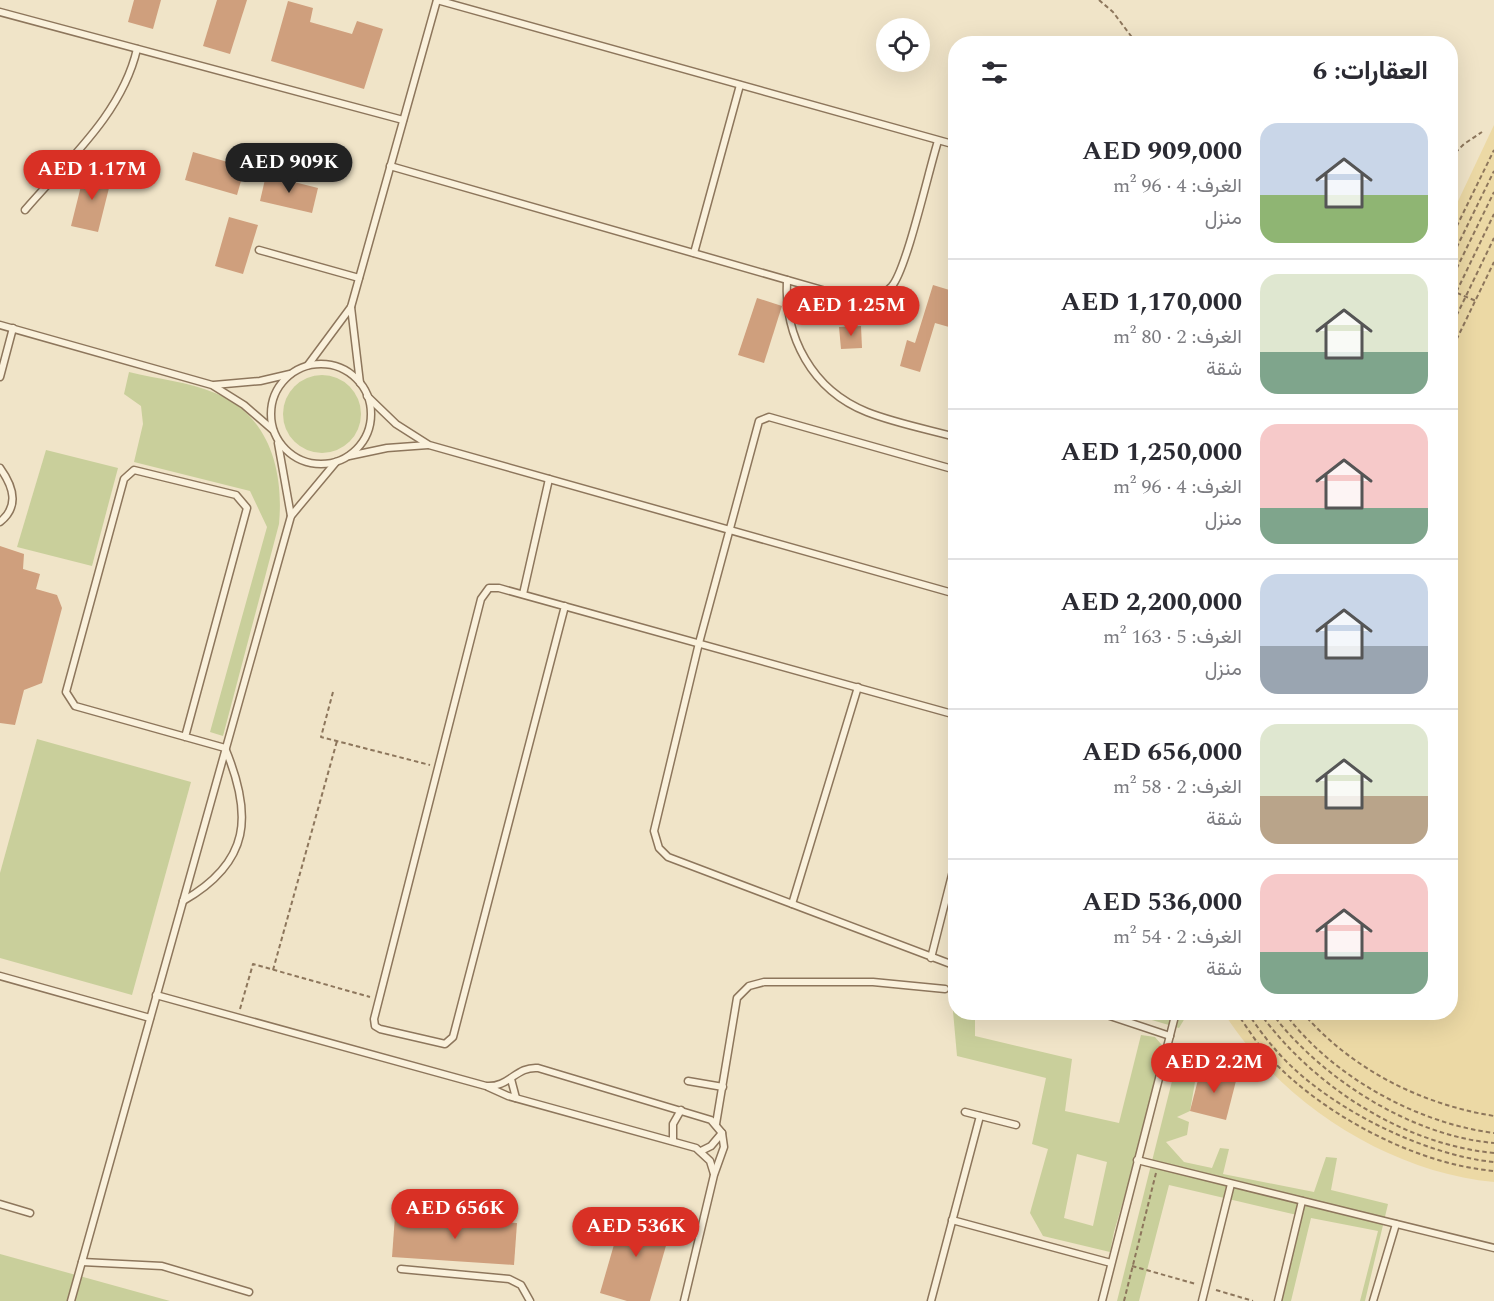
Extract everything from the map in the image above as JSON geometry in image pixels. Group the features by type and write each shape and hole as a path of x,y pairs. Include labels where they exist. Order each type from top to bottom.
{"lane":[{"path":"308,365 351,307 437,0 948,144"},
{"path":"0,12 403,120"},
{"path":"25,210 114,106 129,78 137,49"},
{"path":"694,253 740,85"},
{"path":"390,166 858,300 876,297 890,288 900,273 938,141"},
{"path":"259,250 359,278"},
{"path":"787,280 787,308 793,335 805,360 822,382 844,400 868,413 948,435"},
{"path":"351,307 360,383"},
{"path":"0,325 212,385 244,405 273,430"},
{"path":"0,377 13,328"},
{"path":"212,385 260,381 291,374 308,365 337,366 360,383 368,396 396,424 429,445 948,592"},
{"path":"291,374 278,388 271,405 273,430 286,451 303,461 323,465 348,456 387,448 429,445"},
{"path":"348,456 366,436 371,410 368,396"},
{"path":"948,468 765,417 755,428 699,643 656,825 656,843 668,856 948,963"},
{"path":"278,440 291,516"},
{"path":"71,1301 291,516 336,462"},
{"path":"0,468 10,482 13,498 10,510 0,522"},
{"path":"185,737 247,508 236,495 134,470 124,479 66,692 75,706 185,737 225,748"},
{"path":"524,594 549,479"},
{"path":"565,606 452,1041 441,1044 377,1028 374,1019 483,594 494,587 524,594 948,712"},
{"path":"792,904 858,687"},
{"path":"183,901 214,881 226,866 236,847 242,827 240,787 225,748"},
{"path":"931,958 948,891"},
{"path":"0,976 150,1018"},
{"path":"716,1124 737,998 756,983 837,981 945,989"},
{"path":"156,995 486,1086 516,1098 673,1141 702,1151 710,1161 714,1175"},
{"path":"1122,1020 1170,1036"},
{"path":"1102,1301 1174,1020"},
{"path":"486,1086 500,1086 526,1068 538,1068 707,1118 716,1124 722,1133 724,1147 714,1175 684,1301"},
{"path":"511,1079 516,1098"},
{"path":"688,1081 723,1087"},
{"path":"673,1141 673,1124 681,1110"},
{"path":"965,1112 1016,1125"},
{"path":"931,1301 980,1116"},
{"path":"702,1151 711,1146 722,1133"},
{"path":"1137,1160 1494,1248"},
{"path":"1202,1301 1231,1184"},
{"path":"1278,1301 1302,1201"},
{"path":"0,1204 30,1213"},
{"path":"952,1220 1111,1263"},
{"path":"1373,1301 1396,1224"},
{"path":"82,1262 162,1266 249,1292"},
{"path":"401,1269 509,1279 521,1285 530,1301"}],"path":[{"path":"1100,0 1113,12 1131,36"},
{"path":"1458,150 1482,132"},
{"path":"1458,224 1493,152"},
{"path":"1458,245 1494,171"},
{"path":"1458,266 1494,192"},
{"path":"1458,288 1494,214"},
{"path":"1458,312 1494,238"},
{"path":"1458,337 1494,262"},
{"path":"1458,293 1476,301"},
{"path":"333,692 321,737 438,767"},
{"path":"273,970 337,741"},
{"path":"238,1018 253,964 379,1000"},
{"path":"1242,1020 1269,1057 1307,1090 1348,1119 1382,1138 1429,1157 1494,1171"},
{"path":"1253,1020 1276,1050 1313,1083 1353,1112 1386,1130 1432,1148 1494,1162"},
{"path":"1265,1020 1282,1044 1319,1076 1358,1104 1390,1122 1435,1139 1494,1153"},
{"path":"1277,1020 1289,1037 1363,1096 1394,1113 1438,1130 1494,1143"},
{"path":"1291,1020 1306,1038 1369,1087 1398,1103 1441,1120 1494,1133"},
{"path":"1310,1020 1336,1047 1377,1075 1441,1104 1494,1116"},
{"path":"1124,1301 1158,1166"},
{"path":"1132,1266 1253,1301"}],"green space":[{"path":"129,372 195,386 233,403 248,415 260,430 269,446 275,465 279,484 279,524 223,736 210,732 267,527 250,491 134,462 143,424 141,406 124,394"},
{"path":"322,375 337,378 354,392 361,414 358,429 344,446 322,453 307,450 290,436 283,414 286,399 300,382"},
{"path":"46,450 118,468 92,566 17,547"},
{"path":"37,739 191,782 132,995 0,958 0,873"},
{"path":"954,1020 975,1020 975,1036 1072,1059 1065,1111 1119,1123 1141,1035 1155,1037 1167,1051 1110,1252 1043,1236 1030,1213 1048,1149 1032,1144 1046,1078 957,1056","holes":["1077,1154 1107,1162 1093,1226 1064,1218"]},
{"path":"1152,1020 1184,1020 1179,1028"},
{"path":"1172,1081 1195,1082 1190,1111 1177,1117 1189,1122 1187,1135 1166,1142 1184,1162 1212,1168 1220,1148 1229,1149 1223,1174 1314,1192 1326,1157 1337,1158 1331,1190 1388,1204 1365,1301 1360,1301 1378,1231 1311,1218 1291,1301 1275,1301 1297,1215 1169,1185 1139,1301 1117,1301"},
{"path":"0,1254 170,1301 0,1301"}],"sand":[{"path":"1494,125 1494,1182 1454,1176 1415,1164 1377,1148 1340,1127 1306,1103 1275,1076 1247,1045 1229,1020 1458,1020 1458,201"}],"building":[{"path":"134,0 161,0 153,29 128,22"},
{"path":"217,0 247,0 230,54 203,46"},
{"path":"288,1 313,8 310,22 352,34 357,21 383,29 364,89 271,61"},
{"path":"193,152 245,167 237,195 185,180"},
{"path":"85,170 112,176 98,232 71,226"},
{"path":"266,175 318,188 312,213 260,201"},
{"path":"229,217 258,225 243,274 215,266"},
{"path":"933,285 948,290 948,327 935,323 920,372 900,366 907,340 915,343"},
{"path":"757,298 782,306 764,363 738,355"},
{"path":"861,326 862,348 841,349 839,327"},
{"path":"0,546 24,554 23,569 40,574 36,589 57,595 62,608 42,683 24,690 15,725 0,723"},
{"path":"1201,1068 1237,1077 1226,1120 1190,1111"},
{"path":"624,1210 672,1225 650,1301 627,1301 600,1293"},
{"path":"395,1216 517,1223 514,1265 392,1257"}]}
